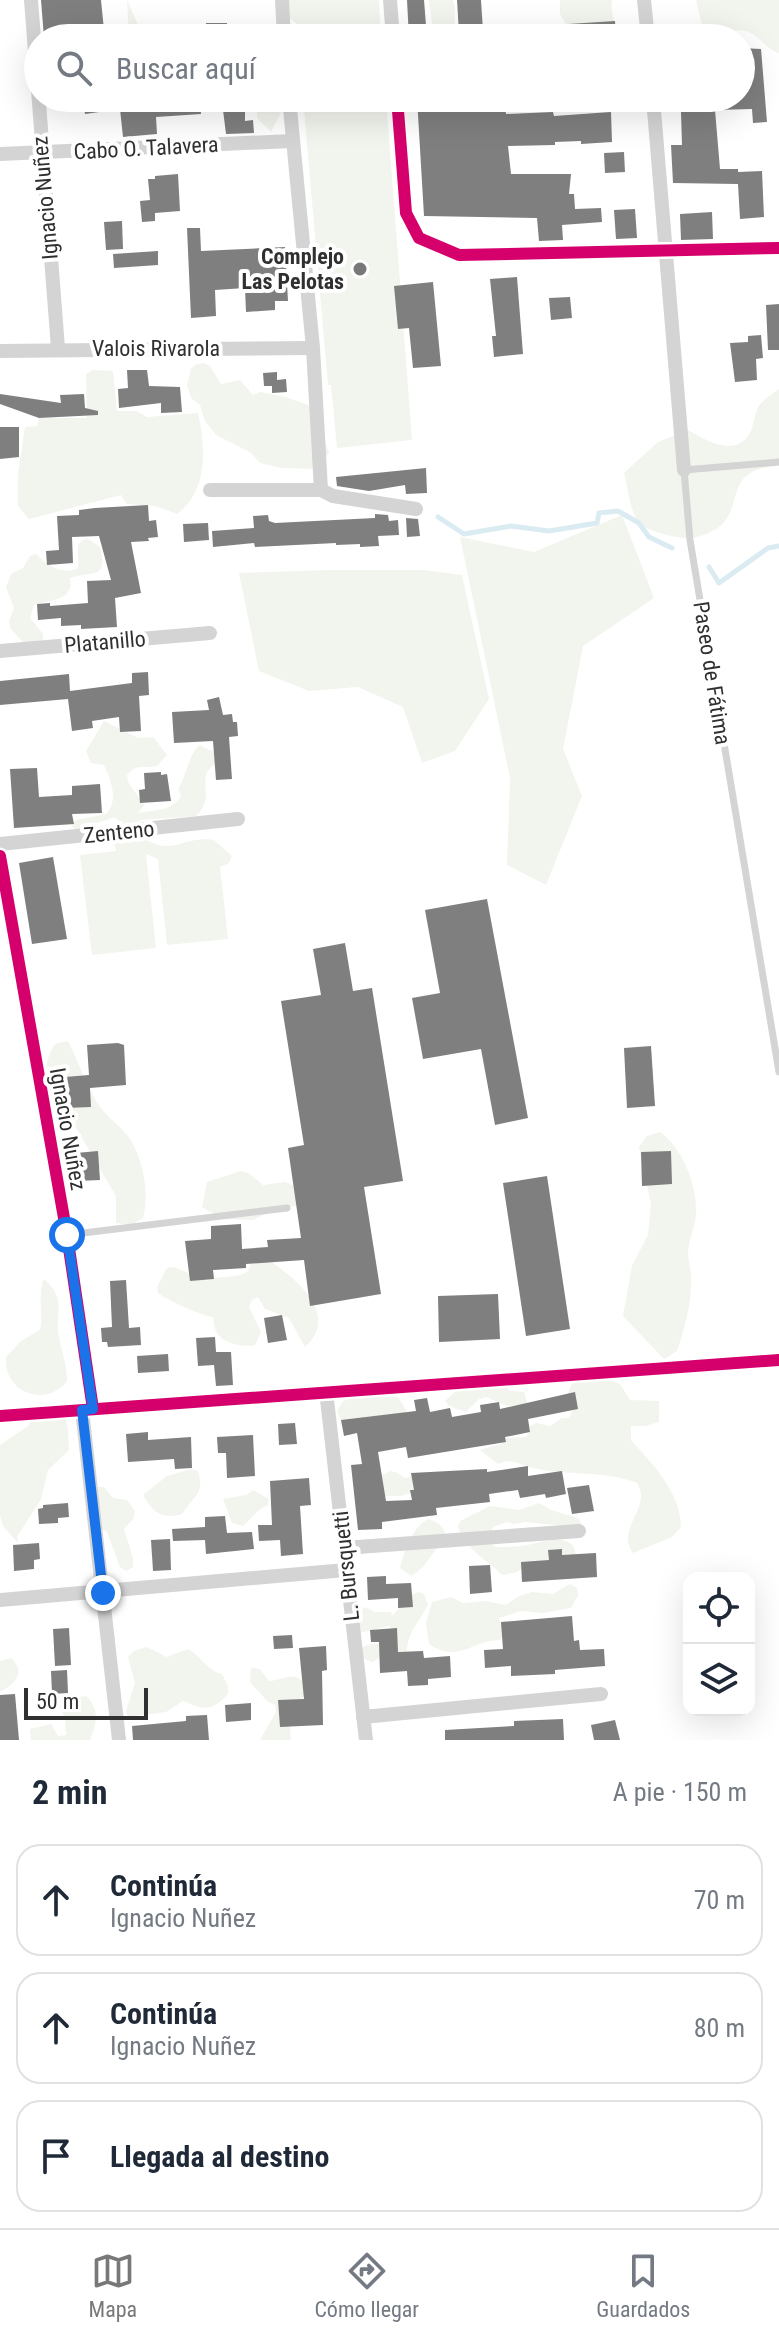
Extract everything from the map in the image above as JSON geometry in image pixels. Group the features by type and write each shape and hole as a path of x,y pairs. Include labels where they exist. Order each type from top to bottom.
{"street":[{"name":"Ignacio Nuñez","path":"31,0 33,24"},
{"path":"282,0 283,24"},
{"path":"390,0 392,24"},
{"path":"644,0 647,24"},
{"name":"Ignacio Nuñez","path":"38,112 58,348"},
{"path":"290,112 313,348 321,490"},
{"path":"398,112 406,213 419,238 459,255 779,248"},
{"name":"Paseo de Fátima","path":"654,112 684,470"},
{"name":"Cabo O. Talavera","path":"0,154 292,141"},
{"name":"Valois Rivarola","path":"0,351 58,348 313,348"},
{"path":"210,490 321,490 333,496 416,509"},
{"name":"Platanillo","path":"0,651 210,633"},
{"name":"Zenteno","path":"0,844 238,819"},
{"name":"Ignacio Nuñez","path":"0,856 67,1235 88,1410 119,1740"},
{"path":"0,1416 779,1360"},
{"name":"L. Bursquetti","path":"326,1391 366,1740"},
{"path":"344,1548 579,1531"},
{"path":"0,1600 346,1570"},
{"path":"363,1717 601,1694"}],"lane":[{"path":"684,470 779,462"},
{"name":"Paseo de Fátima","path":"684,470 690,540 779,1072"},
{"path":"67,1235 287,1208"}],"shaded area":[{"path":"127,0 138,24 128,24"},
{"path":"277,0 379,0 380,24 296,24 284,14"},
{"path":"429,0 453,0 454,24 432,24"},
{"path":"560,0 612,0 614,24 566,24 560,14"},
{"path":"696,0 779,0 779,53 755,35 755,24 701,22"},
{"path":"257,112 281,112 271,132 257,118"},
{"name":"Complejo Las Pelotas","path":"304,112 387,112 412,440 337,448 331,385 328,385"},
{"path":"203,363 210,366 221,384 240,380 253,395 260,392 286,397 313,407 329,453 316,469 281,468 260,463 250,452 216,435 205,421 200,405 191,398 187,385 191,369"},
{"path":"93,370 113,371 117,411 136,411 147,417 198,413 202,468 194,493 177,514 155,506 127,504 121,495 29,519 18,506 18,474 25,427 37,426 39,418 87,418 86,374"},
{"path":"779,389 779,466 761,469 742,481 727,518 719,527 701,536 685,538 662,534 641,525 633,510 624,473 658,442 688,430 721,445 738,444 751,431 759,406"},
{"path":"622,515 654,598 583,646 563,749 582,796 546,885 507,865 510,778 460,537 534,552"},
{"path":"88,539 100,547 100,569 92,574 70,578 71,585 65,595 34,605 30,618 43,634 43,642 25,644 10,628 14,608 6,587 11,574 23,568 30,556 36,554 61,570 78,568 78,546 82,540"},
{"path":"424,570 462,575 489,699 455,751 422,763 403,707 358,687 309,691 259,671 239,573"},
{"path":"104,721 138,738 153,737 167,755 157,766 137,768 127,775 128,782 144,805 138,813 162,809 178,801 181,796 178,789 199,745 218,754 218,762 207,774 205,801 196,816 141,820 137,827 138,834 150,842 168,846 203,839 214,840 232,856 229,863 220,867 228,939 167,945 158,859 146,854 156,948 92,955 80,855 116,851 114,842 120,822 115,817 76,830 71,825 76,820 106,814 112,803 111,784 104,765 91,763 86,751"},
{"path":"68,1041 97,1103 127,1135 141,1164 145,1208 143,1218 131,1225 116,1223 116,1196 71,1119 73,1103 48,1077 47,1063 55,1044"},
{"path":"660,1132 686,1166 696,1209 688,1252 691,1286 687,1314 677,1351 664,1359 623,1316 632,1266 648,1235 651,1204 639,1147 647,1136"},
{"path":"241,1171 263,1185 285,1182 298,1187 302,1203 280,1207 253,1220 224,1219 202,1207 207,1182"},
{"path":"259,1254 296,1282 315,1307 318,1320 315,1334 305,1347 289,1318 265,1309 258,1297 252,1300 249,1307 261,1332 255,1345 245,1346 233,1344 219,1335 213,1317 158,1293 157,1287 167,1268 174,1267 207,1281 243,1274"},
{"path":"44,1279 58,1300 59,1337 67,1381 48,1394 37,1395 27,1393 11,1379 6,1357 21,1341 40,1330"},
{"path":"601,1377 620,1384 630,1400 659,1401 659,1422 631,1426 631,1440 671,1490 681,1527 672,1537 633,1553 628,1538 640,1503 641,1492 637,1483 612,1476 533,1468 511,1461 498,1464 480,1450 501,1444 505,1438 526,1437 530,1426 536,1423 550,1426 562,1418 569,1418 575,1405 568,1393 572,1383 578,1379"},
{"path":"501,1384 511,1391 524,1392 527,1403 507,1406 486,1397 479,1399 466,1412 449,1406 445,1401 456,1391"},
{"path":"364,1394 398,1397 407,1412 348,1422 341,1420 337,1411 343,1401"},
{"path":"53,1404 63,1413 69,1450 48,1470 41,1499 17,1537 18,1543 3,1526 0,1515 0,1445 28,1426 39,1407"},
{"path":"191,1469 198,1471 199,1490 182,1514 163,1515 150,1506 143,1495 167,1476"},
{"path":"391,1471 404,1478 418,1475 417,1491 401,1496 385,1496 380,1476"},
{"path":"97,1487 104,1487 113,1498 127,1500 135,1511 134,1518 124,1529 133,1558 133,1567 126,1571 120,1567 107,1532 101,1529"},
{"path":"253,1490 269,1499 268,1505 243,1526 232,1523 223,1499 246,1495"},
{"path":"539,1503 578,1518 582,1524 575,1527 507,1522 493,1527 490,1541 495,1547 502,1547 563,1540 574,1548 576,1557 540,1563 534,1560 517,1572 502,1575 472,1549 458,1527 460,1521 490,1506 519,1510"},
{"path":"428,1519 440,1526 446,1538 411,1576 400,1568 402,1561 413,1534"},
{"path":"570,1584 577,1588 578,1595 571,1608 543,1613 521,1611 499,1618 504,1634 500,1640 457,1652 439,1650 429,1644 426,1623 432,1602 451,1597 463,1603 485,1601 506,1605 519,1596 532,1592 553,1594"},
{"path":"418,1592 424,1594 428,1605 412,1633 407,1651 392,1652 372,1662 362,1658 360,1649 382,1643 394,1630 389,1626 360,1633 354,1618 365,1607 375,1612 391,1612 392,1616 411,1595"},
{"path":"147,1647 167,1657 188,1649 212,1670 222,1674 228,1694 207,1708 183,1701 166,1712 128,1717 126,1711 135,1683 128,1657 134,1651"},
{"path":"11,1658 18,1669 17,1678 0,1692 0,1661"},
{"path":"251,1668 260,1669 269,1681 296,1677 305,1685 303,1696 289,1716 291,1740 260,1740 276,1712 275,1705 268,1702 250,1682"},
{"path":"86,1696 94,1706 96,1717 90,1740 31,1740 30,1729 51,1724 58,1736 66,1735 60,1706 64,1700"}],"building":[{"path":"41,0 101,0 103,24 43,24"},
{"path":"407,0 424,0 426,24 408,24"},
{"path":"457,0 481,0 483,24 458,24"},
{"path":"615,21 615,24 568,24"},
{"path":"755,49 761,49 767,122 753,123"},
{"path":"120,112 201,112 156,117 157,134 123,137"},
{"path":"223,112 245,112 245,121 253,120 254,133 226,134"},
{"path":"418,112 553,112 554,116 611,112 612,142 508,146 511,174 571,174 569,194 574,194 575,209 601,208 602,222 562,225 563,240 539,241 537,218 424,216"},
{"path":"681,112 715,112 720,169 762,171 764,217 740,219 738,184 673,183 671,145 682,145"},
{"path":"624,152 625,172 605,173 604,153"},
{"path":"178,174 180,211 155,213 155,221 142,222 140,201 150,200 148,179"},
{"path":"635,209 637,238 616,239 614,210"},
{"path":"712,212 713,239 681,240 680,214"},
{"path":"122,221 123,249 106,250 104,222"},
{"path":"187,228 200,228 201,251 285,247 288,301 275,301 275,310 246,312 245,288 215,290 216,316 191,318"},
{"path":"158,251 158,265 114,268 113,254"},
{"path":"517,277 523,354 494,357 492,336 496,336 490,279"},
{"path":"433,282 441,366 413,368 409,328 398,329 394,286"},
{"path":"570,297 572,318 551,320 549,298"},
{"path":"779,304 779,350 768,350 766,305"},
{"path":"761,335 763,358 756,359 757,380 735,382 730,343 748,342 748,336"},
{"path":"127,370 147,370 149,386 180,387 182,412 161,413 161,403 119,408 118,389 128,388"},
{"path":"277,372 277,380 286,379 287,392 272,393 272,386 264,386 263,373"},
{"path":"0,394 61,403 60,395 84,394 85,408 98,411 98,415 39,418 0,404"},
{"path":"0,427 19,427 19,457 0,459"},
{"path":"426,468 427,493 406,494 405,485 369,491 337,486 336,477"},
{"path":"148,505 149,521 156,520 158,537 131,542 141,593 115,598 117,627 81,629 81,625 61,626 61,618 38,620 37,604 88,603 87,581 111,580 99,536 72,537 73,563 47,565 46,551 59,550 57,516 79,515 79,510 95,508"},
{"path":"375,514 388,515 389,521 398,520 399,535 378,536 379,546 336,543 255,547 254,543 213,547 212,531 254,528 253,516 268,515 269,521 275,523 375,518"},
{"path":"406,518 418,519 420,536 407,537"},
{"path":"208,523 209,540 184,542 183,524"},
{"path":"148,672 149,695 139,696 141,731 120,732 119,717 92,721 93,728 72,731 68,699 0,705 0,681 69,674 70,691 132,683 132,673"},
{"path":"219,697 223,715 232,714 233,722 237,722 238,736 229,737 232,779 216,780 213,741 174,743 172,712 209,710 207,700"},
{"path":"37,768 39,797 72,795 72,786 100,784 102,813 72,814 74,824 14,828 10,769"},
{"path":"161,772 161,775 167,774 171,801 140,803 139,790 145,789 144,773"},
{"path":"53,857 67,939 32,944 19,863"},
{"path":"487,899 528,1118 495,1125 481,1049 423,1059 412,998 440,993 425,910"},
{"path":"345,943 353,991 372,988 403,1181 364,1187 381,1294 310,1306 304,1260 213,1270 214,1279 190,1281 185,1241 211,1239 211,1226 241,1224 242,1249 268,1247 267,1240 301,1238 288,1148 304,1145 281,1001 321,995 313,949"},
{"path":"87,1045 124,1045 126,1085 90,1088 91,1107 65,1108 65,1095 58,1095 58,1082 65,1082 65,1077 89,1075"},
{"path":"651,1046 655,1106 627,1108 624,1048"},
{"path":"98,1151 100,1180 77,1181 76,1153"},
{"path":"671,1151 672,1184 642,1186 641,1152"},
{"path":"547,1176 570,1329 526,1336 503,1183"},
{"path":"126,1280 129,1328 140,1327 141,1345 108,1347 107,1342 102,1342 101,1328 112,1327 110,1281"},
{"path":"498,1294 500,1339 439,1342 438,1296"},
{"path":"282,1315 287,1340 268,1343 264,1318"},
{"path":"215,1337 216,1352 231,1352 233,1385 216,1386 214,1365 198,1366 196,1338"},
{"path":"168,1354 169,1371 138,1373 137,1356"},
{"path":"575,1392 578,1409 528,1419 530,1432 505,1437 506,1442 408,1458 406,1447 378,1452 386,1501 412,1500 411,1473 487,1469 487,1472 528,1466 528,1476 562,1471 566,1494 520,1498 518,1490 489,1494 490,1502 436,1508 437,1515 382,1522 382,1529 358,1530 351,1465 362,1464 357,1433 344,1436 341,1420 416,1411 414,1400 427,1398 430,1412 450,1408 452,1417 481,1412 480,1405 499,1402 500,1409"},
{"path":"295,1423 297,1444 279,1445 278,1424"},
{"path":"148,1432 148,1440 191,1437 192,1468 175,1469 174,1459 128,1462 126,1434"},
{"path":"253,1435 255,1476 227,1478 226,1453 218,1453 217,1437"},
{"path":"309,1478 311,1505 300,1506 303,1554 281,1556 280,1540 259,1541 258,1525 272,1525 270,1481"},
{"path":"589,1485 594,1511 572,1514 567,1488"},
{"path":"68,1503 69,1517 58,1518 58,1523 39,1524 38,1509 43,1505"},
{"path":"225,1516 227,1533 252,1532 254,1549 206,1554 205,1540 173,1541 172,1529 205,1527 205,1517"},
{"path":"170,1539 171,1570 153,1571 151,1540"},
{"path":"39,1543 40,1559 34,1560 34,1569 14,1571 13,1545"},
{"path":"562,1549 562,1555 596,1553 597,1577 522,1582 521,1562 549,1560 548,1550"},
{"path":"490,1565 492,1592 470,1594 469,1566"},
{"path":"386,1576 386,1584 411,1583 413,1607 398,1608 398,1598 368,1600 367,1577"},
{"path":"572,1616 574,1641 579,1640 580,1650 604,1649 605,1666 555,1670 555,1674 511,1676 511,1666 485,1668 484,1650 503,1649 501,1622"},
{"path":"69,1628 71,1665 55,1666 53,1629"},
{"path":"397,1628 398,1652 423,1651 424,1658 450,1656 451,1677 428,1679 428,1685 408,1686 407,1671 380,1673 379,1642 371,1642 370,1630"},
{"path":"292,1635 293,1648 274,1649 273,1636"},
{"path":"326,1646 327,1670 322,1671 323,1725 280,1727 278,1700 304,1699 299,1648"},
{"path":"67,1670 68,1693 52,1694 51,1671"},
{"path":"15,1694 19,1740 0,1740 0,1695"},
{"path":"251,1703 251,1720 226,1722 225,1705"},
{"path":"207,1715 209,1740 133,1740 132,1726 186,1721 186,1716"},
{"path":"563,1719 564,1740 445,1740 445,1730 514,1726 514,1721"},
{"path":"615,1720 620,1740 594,1740 591,1725"}],"waterway":[{"path":"438,517 464,534 511,526 549,531 597,523 599,513 618,511 639,523 649,537 672,548"},
{"path":"709,567 719,583 768,548 779,546"}],"cycle path":[{"path":"398,112 406,213 419,238 459,255 779,248"},
{"path":"0,856 67,1235 93,1409"},
{"path":"0,1416 779,1360"}],"place":[{"name":"Complejo Las Pelotas","path":"360,269"}],"route":[{"path":"67,1235 93,1409 82,1410 103,1593"}]}
